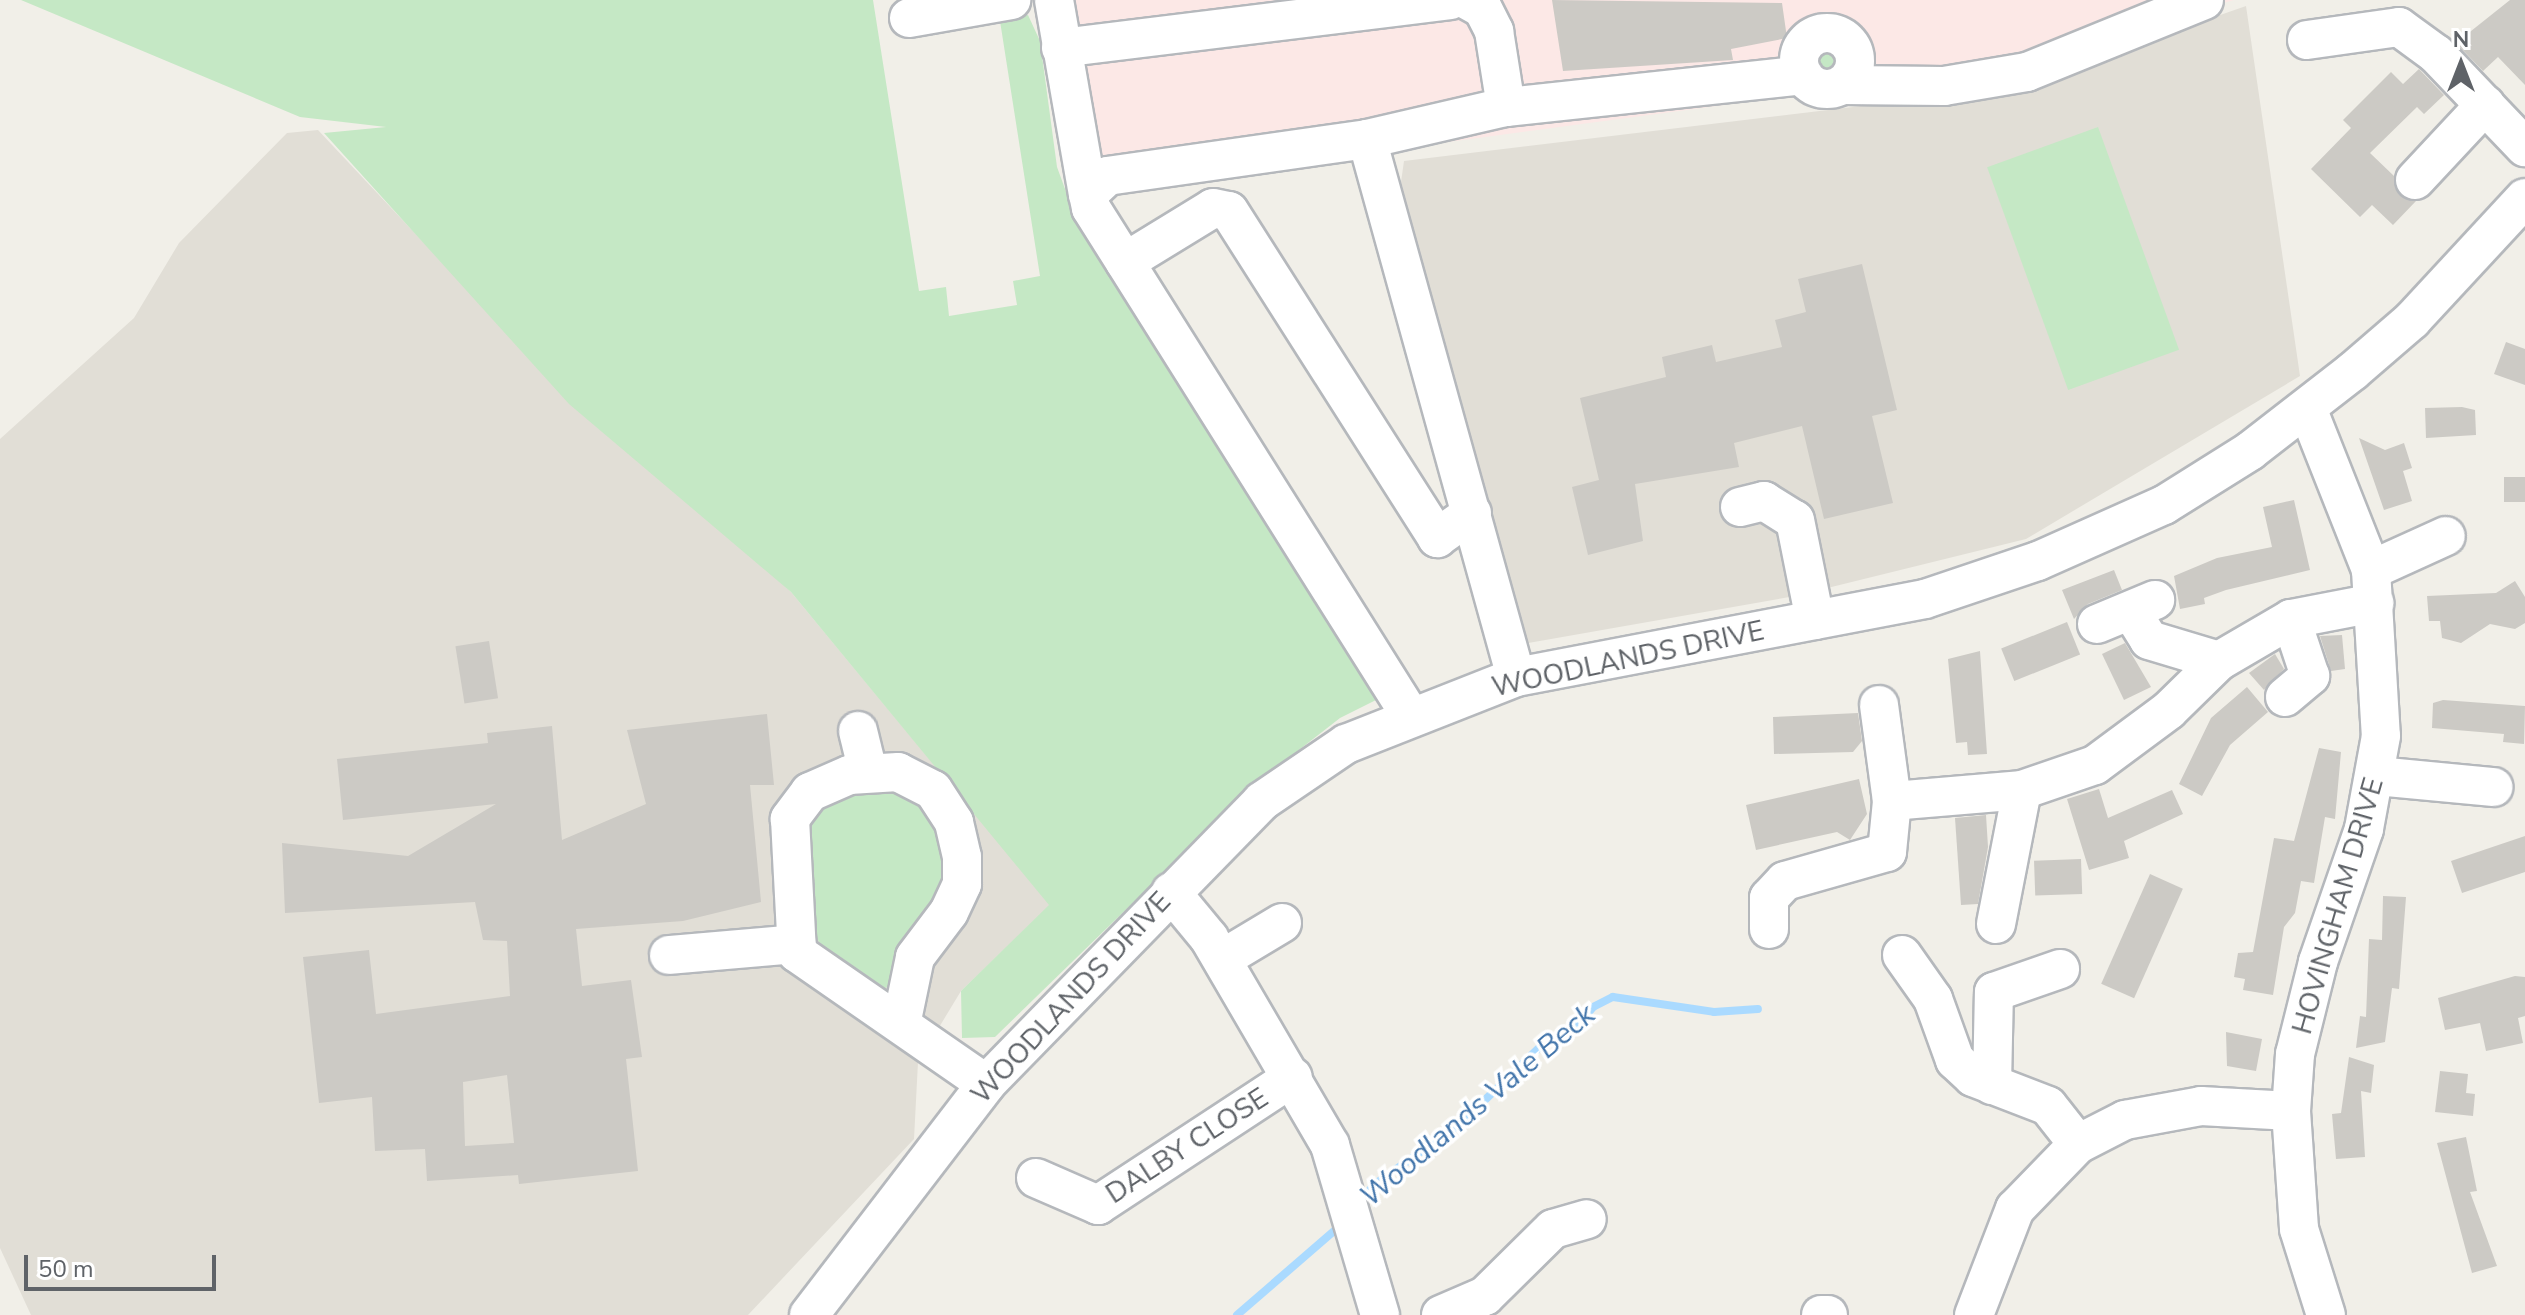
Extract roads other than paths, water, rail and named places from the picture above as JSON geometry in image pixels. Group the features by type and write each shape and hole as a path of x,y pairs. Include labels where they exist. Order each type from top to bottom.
{"street":[{"path":"909,18 1011,0"},
{"path":"1054,0 1088,194 1125,262 1410,715"},
{"path":"1061,48 1450,0"},
{"path":"1467,0 1483,9 1494,31 1506,107"},
{"path":"1843,85 1856,58 1851,45 1833,33 1808,40 1800,52 1803,75 1818,88 1843,85 1944,86 2027,72 2204,0"},
{"path":"2307,40 2399,27 2436,54 2525,147"},
{"path":"1088,194 1097,182 1124,172 1367,139 1506,107 1803,75"},
{"path":"2415,180 2485,105"},
{"path":"1367,139 1516,677"},
{"name":"WOODLANDS DRIVE","path":"809,1315 986,1084 1262,801 1346,744 1410,715 1516,677 1925,599 2038,561 2164,505 2307,408 2412,320 2525,198"},
{"path":"1125,262 1213,208 1229,211 1437,538 1472,513"},
{"name":"HOVINGHAM DRIVE","path":"2307,408 2372,587 2377,776 2314,977 2295,1054 2291,1111 2299,1229 2326,1315"},
{"path":"1740,507 1764,501 1795,520 1815,620"},
{"path":"1892,801 2022,790 2095,765 2169,710 2219,661 2291,619 2372,587 2446,536"},
{"path":"2128,612 2149,640 2219,661"},
{"path":"2285,697 2310,676 2291,619"},
{"path":"1769,929 1769,898 1785,881 1887,852 1892,801 1879,705"},
{"path":"858,731 868,772"},
{"path":"902,1020 915,957 949,912 962,884 962,857 954,822 933,790 898,772 868,772 810,792 790,819 797,953 902,1020 986,1084"},
{"path":"2377,776 2493,787"},
{"path":"1996,924 2022,790"},
{"path":"1171,892 1222,959 1330,1145 1351,1205 1380,1315"},
{"path":"1222,959 1282,923"},
{"path":"669,955 797,944"},
{"path":"1902,955 1933,999 1955,1060 1992,1085 2048,1106 2078,1144"},
{"path":"1992,1085 1994,992 2060,969"},
{"name":"DALBY CLOSE","path":"1036,1178 1098,1205 1293,1077"},
{"path":"1974,1315 2015,1209 2078,1144 2125,1120 2201,1106 2291,1111"},
{"path":"1441,1315 1485,1296 1553,1229 1587,1219"},
{"path":"1821,1315 1828,1315"}],"waterway":[{"name":"Woodlands Vale Beck","path":"1358,1204 1375,1184 1459,1125 1544,1043 1573,1031 1593,1007 1613,997 1714,1012 1758,1009"},
{"name":"Woodlands Vale Beck","path":"1237,1315 1342,1224"}]}
